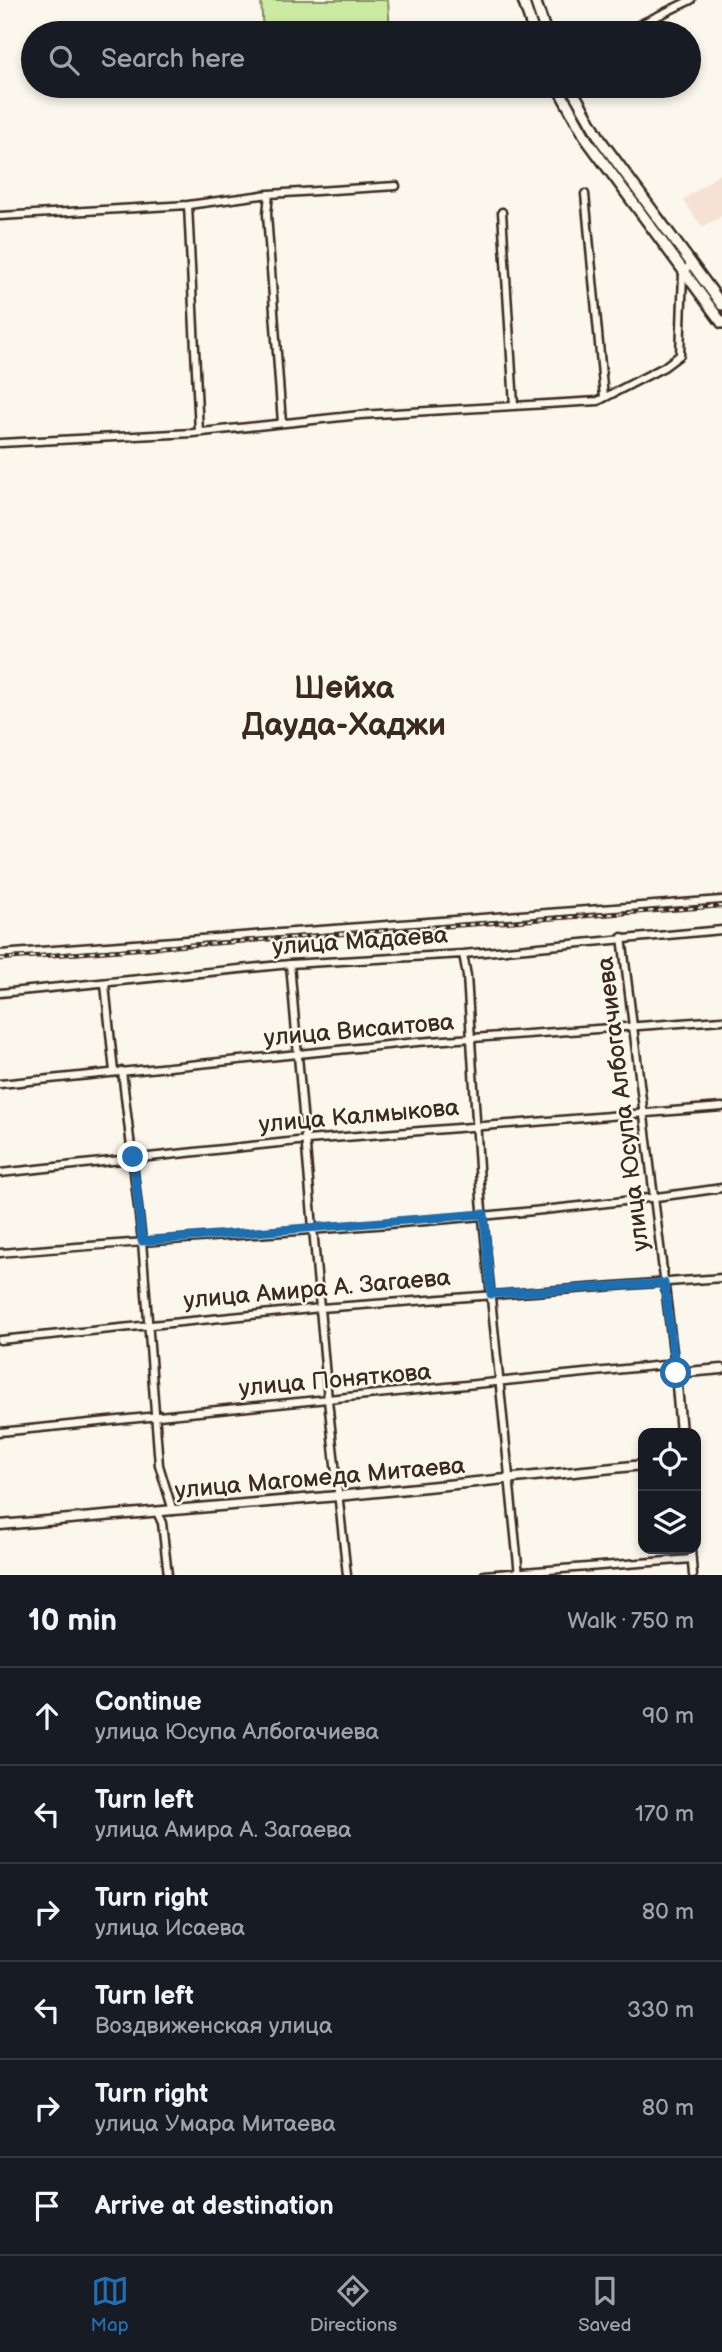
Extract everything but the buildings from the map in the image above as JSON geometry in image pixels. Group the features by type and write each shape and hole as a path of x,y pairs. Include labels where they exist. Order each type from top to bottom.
{"main road":[{"path":"523,0 530,21"},
{"path":"535,0 542,21"},
{"path":"564,98 587,140 722,323"},
{"path":"577,98 602,142 722,305"}],"street":[{"path":"647,21 688,1"},
{"path":"0,216 188,205 269,194 396,186"},
{"path":"269,194 267,214 282,423"},
{"path":"584,194 604,397"},
{"path":"188,205 200,432"},
{"path":"502,212 514,405"},
{"path":"0,443 200,432 282,423 597,401 664,367 680,355 683,272 691,264"},
{"path":"0,954 722,900"},
{"name":"улица Мадаева","path":"0,993 290,964 463,954 622,937 722,930"},
{"name":"улица Юсупа Албогачиева","path":"622,937 681,1428"},
{"path":"463,954 467,976 475,1125 518,1573"},
{"path":"290,964 328,1400 347,1575"},
{"path":"105,984 114,1072"},
{"name":"улица Висаитова","path":"0,1084 471,1039 722,1020"},
{"path":"122,1071 142,1241 159,1465 173,1511"},
{"name":"улица Калмыкова","path":"0,1173 307,1140 722,1107"},
{"path":"0,1253 484,1214 652,1198 722,1188"},
{"name":"улица Амира А. Загаева","path":"0,1340 147,1323 321,1308 722,1278"},
{"name":"улица Поняткова","path":"0,1432 499,1383 675,1369 722,1369"},
{"name":"улица Магомеда Митаева","path":"0,1525 338,1496 638,1466"},
{"path":"158,1512 162,1523 168,1575"},
{"path":"692,1554 693,1575"},
{"path":"484,1575 692,1559"}],"shaded area":[{"path":"722,172 722,216 702,227 683,200"}],"green space":[{"path":"261,0 388,0 389,21 262,21"}],"railway":[{"path":"0,959 722,906"}],"district":[{"name":"Шейха Дауда-Хаджи","path":"344,706"}],"route":[{"path":"133,1157 142,1241 484,1214 491,1294 664,1283 676,1373"}]}
